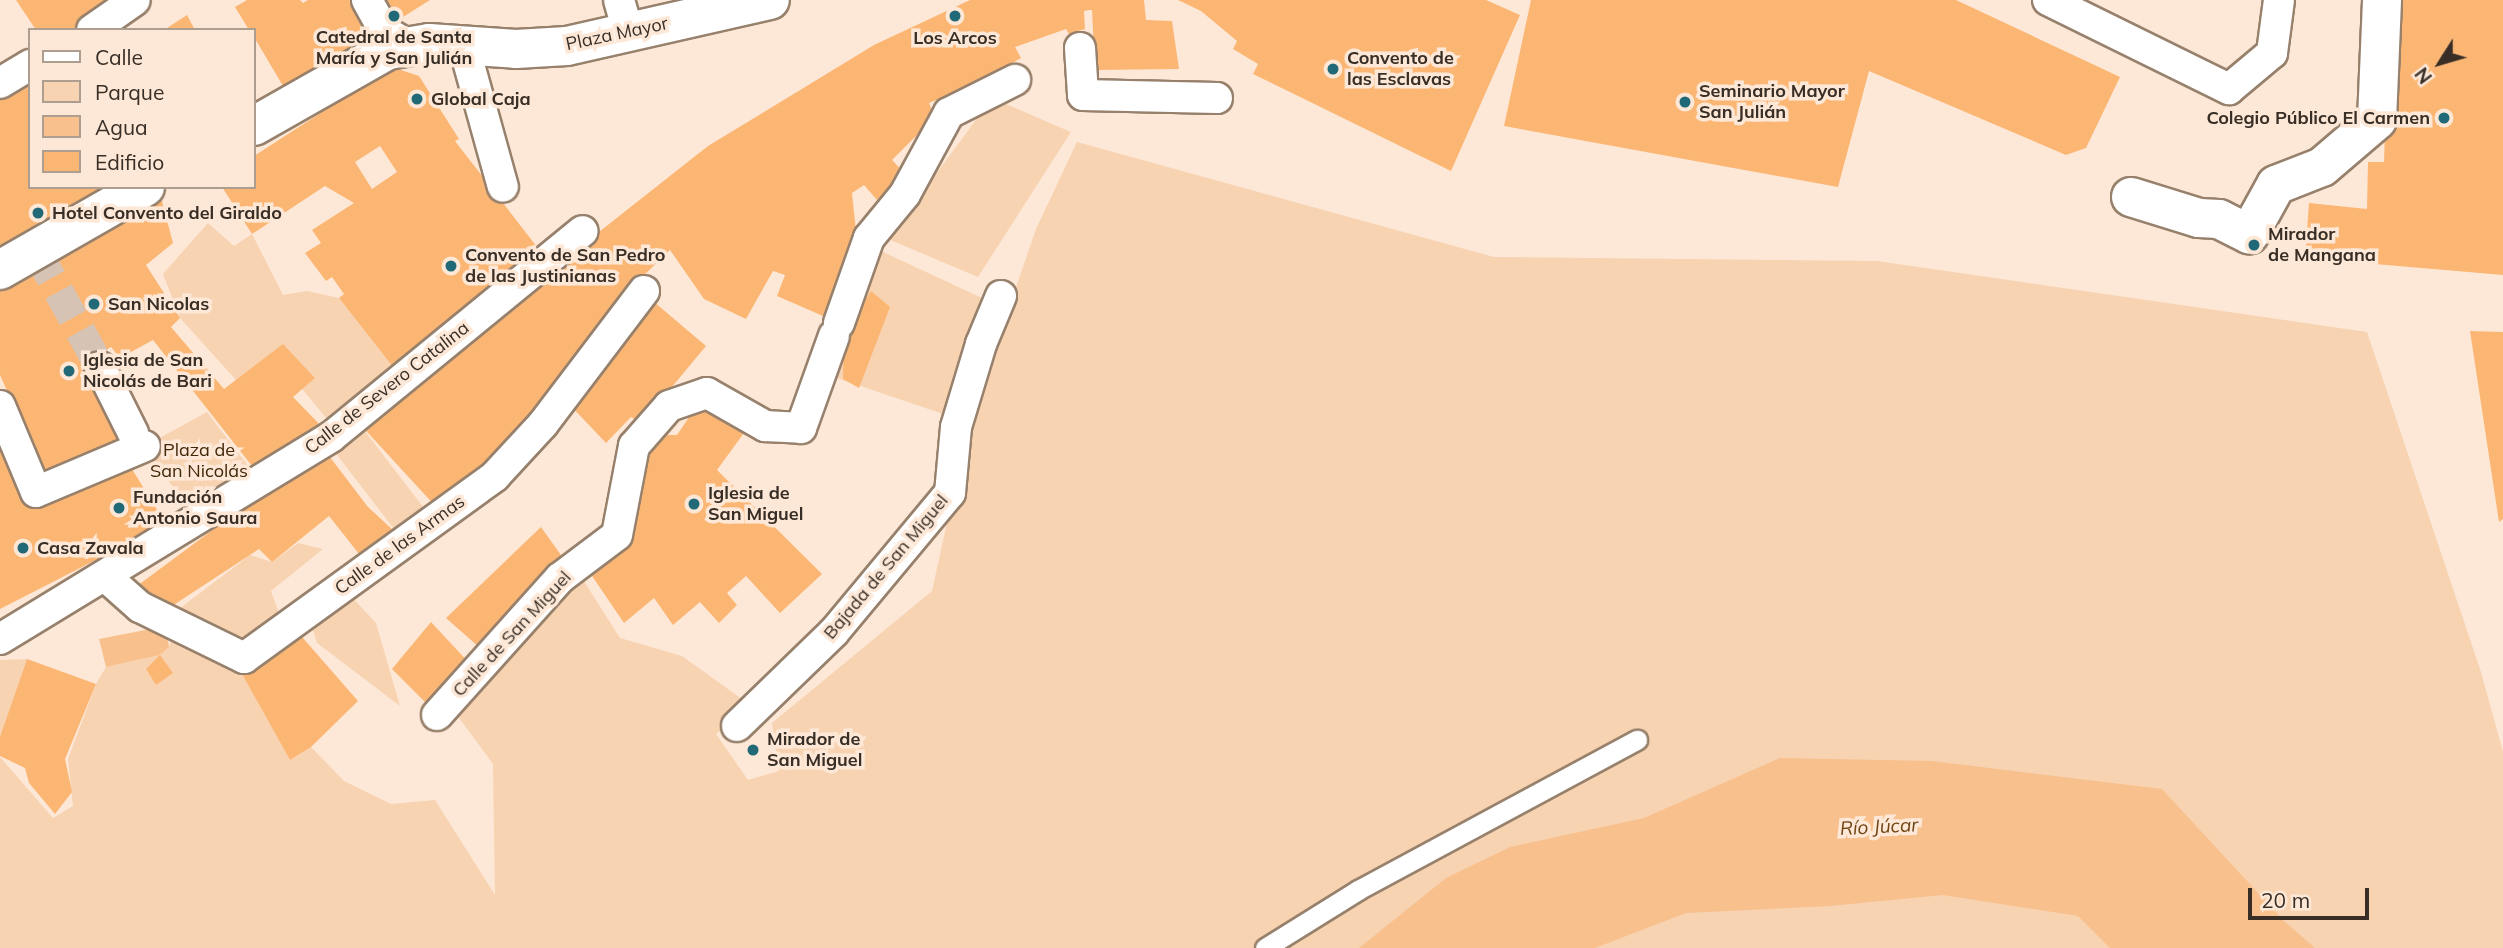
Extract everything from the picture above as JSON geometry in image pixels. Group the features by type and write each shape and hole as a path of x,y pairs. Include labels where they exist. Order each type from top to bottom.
{"street":[{"path":"95,28 135,0"},
{"path":"256,125 399,48 384,31 367,0"},
{"name":"Plaza Mayor","path":"399,48 429,43 463,43 486,48 525,50 567,46 624,16 770,0"},
{"path":"2048,0 2229,89 2272,53 2279,0"},
{"path":"2131,197 2199,218 2219,219 2249,234 2276,185 2322,167 2378,120 2382,0"},
{"path":"463,43 503,187"},
{"path":"1080,48 1083,94 1217,98"},
{"path":"0,83 28,66"},
{"name":"Calle de San Miguel","path":"437,715 560,578 617,535 634,446 669,406 707,393 765,426 802,429 869,238 905,194 949,113 1015,80"},
{"path":"0,270 142,189"},
{"name":"Calle de Severo Catalina","path":"0,639 331,437 583,231"},
{"name":"Calle de las Armas","path":"105,576 140,607 244,658 495,476 543,424 644,291"},
{"name":"Bajada de San Miguel","path":"737,726 834,632 950,493 956,427 981,344 1001,296"},
{"path":"0,406 36,492 139,440 100,367"}],"lane":[{"path":"1265,948 1358,890 1637,740"}],"green space":[{"path":"992,98 1071,132 978,277 888,239"},
{"path":"1077,142 1494,257 1877,261 2367,332 2481,672 2503,752 2503,948 0,948 0,757 53,818 73,806 68,759 96,684 106,667 160,655 169,647 177,628 235,658 290,760 311,747 344,781 391,804 435,800 495,895 493,764 451,707 575,567 620,638 682,656 753,707 716,734 748,780 779,771 772,723 932,591 968,427 1036,229"},
{"path":"208,223 234,246 252,234 283,295 307,291 339,298 393,367 327,419 302,389 314,377 283,345 236,380 180,318 163,274"},
{"path":"881,251 982,298 949,416 828,375"},
{"name":"Plaza de San Nicolás","path":"207,412 255,475 191,514 145,446"},
{"path":"358,422 433,520 404,542 331,447"},
{"path":"298,543 323,549 271,591 281,619 251,639 223,641 175,612 250,555 272,562"},
{"path":"349,594 376,623 400,706 317,643 312,627"},
{"path":"27,659 0,738 0,660"}],"water":[{"path":"166,626 169,647 160,655 106,667 99,639"},
{"name":"Río Júcar","path":"1780,758 1932,761 2162,789 2285,922 2315,948 2110,948 2078,916 1943,895 1830,906 1686,913 1595,948 1359,948 1446,878 1510,847 1644,818"}],"building":[{"path":"16,0 123,0 83,28 35,28"},
{"path":"247,0 300,0 303,3 308,0 359,0 383,37 286,91 256,40 256,28 248,28 235,7"},
{"name":"Catedral de Santa María y San Julián","path":"380,0 430,0 403,17 401,28 382,19"},
{"path":"970,0 1144,0 1146,20 1172,21 1179,69 1095,70 1092,10 1089,10 1084,11 1085,29 1069,34 1066,29 1015,47 1021,58 974,85 929,103 935,117 892,160 905,174 877,200 864,185 852,193 857,241 830,319 777,296 785,275 773,271 746,319 704,299 670,250 639,280 510,449 438,509 358,422 708,146 874,45"},
{"name":"Convento de las Esclavas","path":"1178,0 1486,0 1520,15 1451,171 1253,74 1258,64 1233,49 1237,41 1201,11"},
{"name":"Seminario Mayor San Julián","path":"1531,0 1956,0 2120,77 2086,148 2066,155 1869,71 1838,187 1504,126"},
{"name":"Colegio Público El Carmen","path":"2389,0 2503,0 2503,275 2305,258 2309,203 2367,209 2368,162 2384,162"},
{"path":"187,15 194,28 167,28"},
{"path":"392,67 419,76 459,139 455,141 544,256 393,367 339,298 344,294 332,277 326,281 305,253 321,243 312,230 354,203 325,186 252,234 223,189 256,189 256,155","holes":["380,146 397,172 372,189 355,162"]},
{"path":"28,71 28,189 104,189 0,248 0,89"},
{"path":"159,190 173,243 146,265 180,318 171,327 224,389 283,344 315,378 293,397 328,433 260,476 153,340 120,358 111,347 81,364 129,448 47,481 0,375 0,281"},
{"path":"871,291 890,307 859,388 843,379 844,334"},
{"path":"647,296 706,346 651,412 638,421 631,417 606,443 568,403"},
{"path":"2470,331 2503,332 2503,519 2499,522"},
{"name":"Iglesia de San Miguel","path":"698,404 749,426 717,470 822,574 780,613 746,576 727,593 737,605 719,623 700,602 673,625 654,598 624,623 586,567 658,435 677,435"},
{"path":"0,445 11,473 17,470 29,504 51,504 127,461 166,524 0,609"},
{"path":"323,448 368,507 393,530 363,559 329,516 272,562 259,549 169,608 148,602 137,586"},
{"path":"541,527 563,558 514,605 480,648 446,618"},
{"path":"431,622 471,665 432,709 392,669"},
{"path":"296,630 358,701 311,747 290,760 236,663"},
{"path":"160,655 173,673 156,685 146,669"},
{"path":"27,659 96,684 65,759 72,792 55,814 29,783 25,768 0,756 0,737"}],"tunnel":[{"path":"37,252 100,367"}],"place":[{"name":"Catedral de Santa María y San Julián","path":"394,16"},
{"name":"Los Arcos","path":"955,16"},
{"name":"Convento de las Esclavas","path":"1333,69"},
{"name":"Global Caja","path":"417,99"},
{"name":"Seminario Mayor San Julián","path":"1685,102"},
{"name":"Colegio Público El Carmen","path":"2444,118"},
{"name":"Hotel Convento del Giraldo","path":"38,213"},
{"name":"Mirador de Mangana","path":"2254,245"},
{"name":"Convento de San Pedro de las Justinianas","path":"451,266"},
{"name":"San Nicolas","path":"94,304"},
{"name":"Iglesia de San Nicolás de Bari","path":"69,371"},
{"name":"Iglesia de San Miguel","path":"694,504"},
{"name":"Fundación Antonio Saura","path":"119,508"},
{"name":"Casa Zavala","path":"23,548"},
{"name":"Mirador de San Miguel","path":"753,750"}]}
